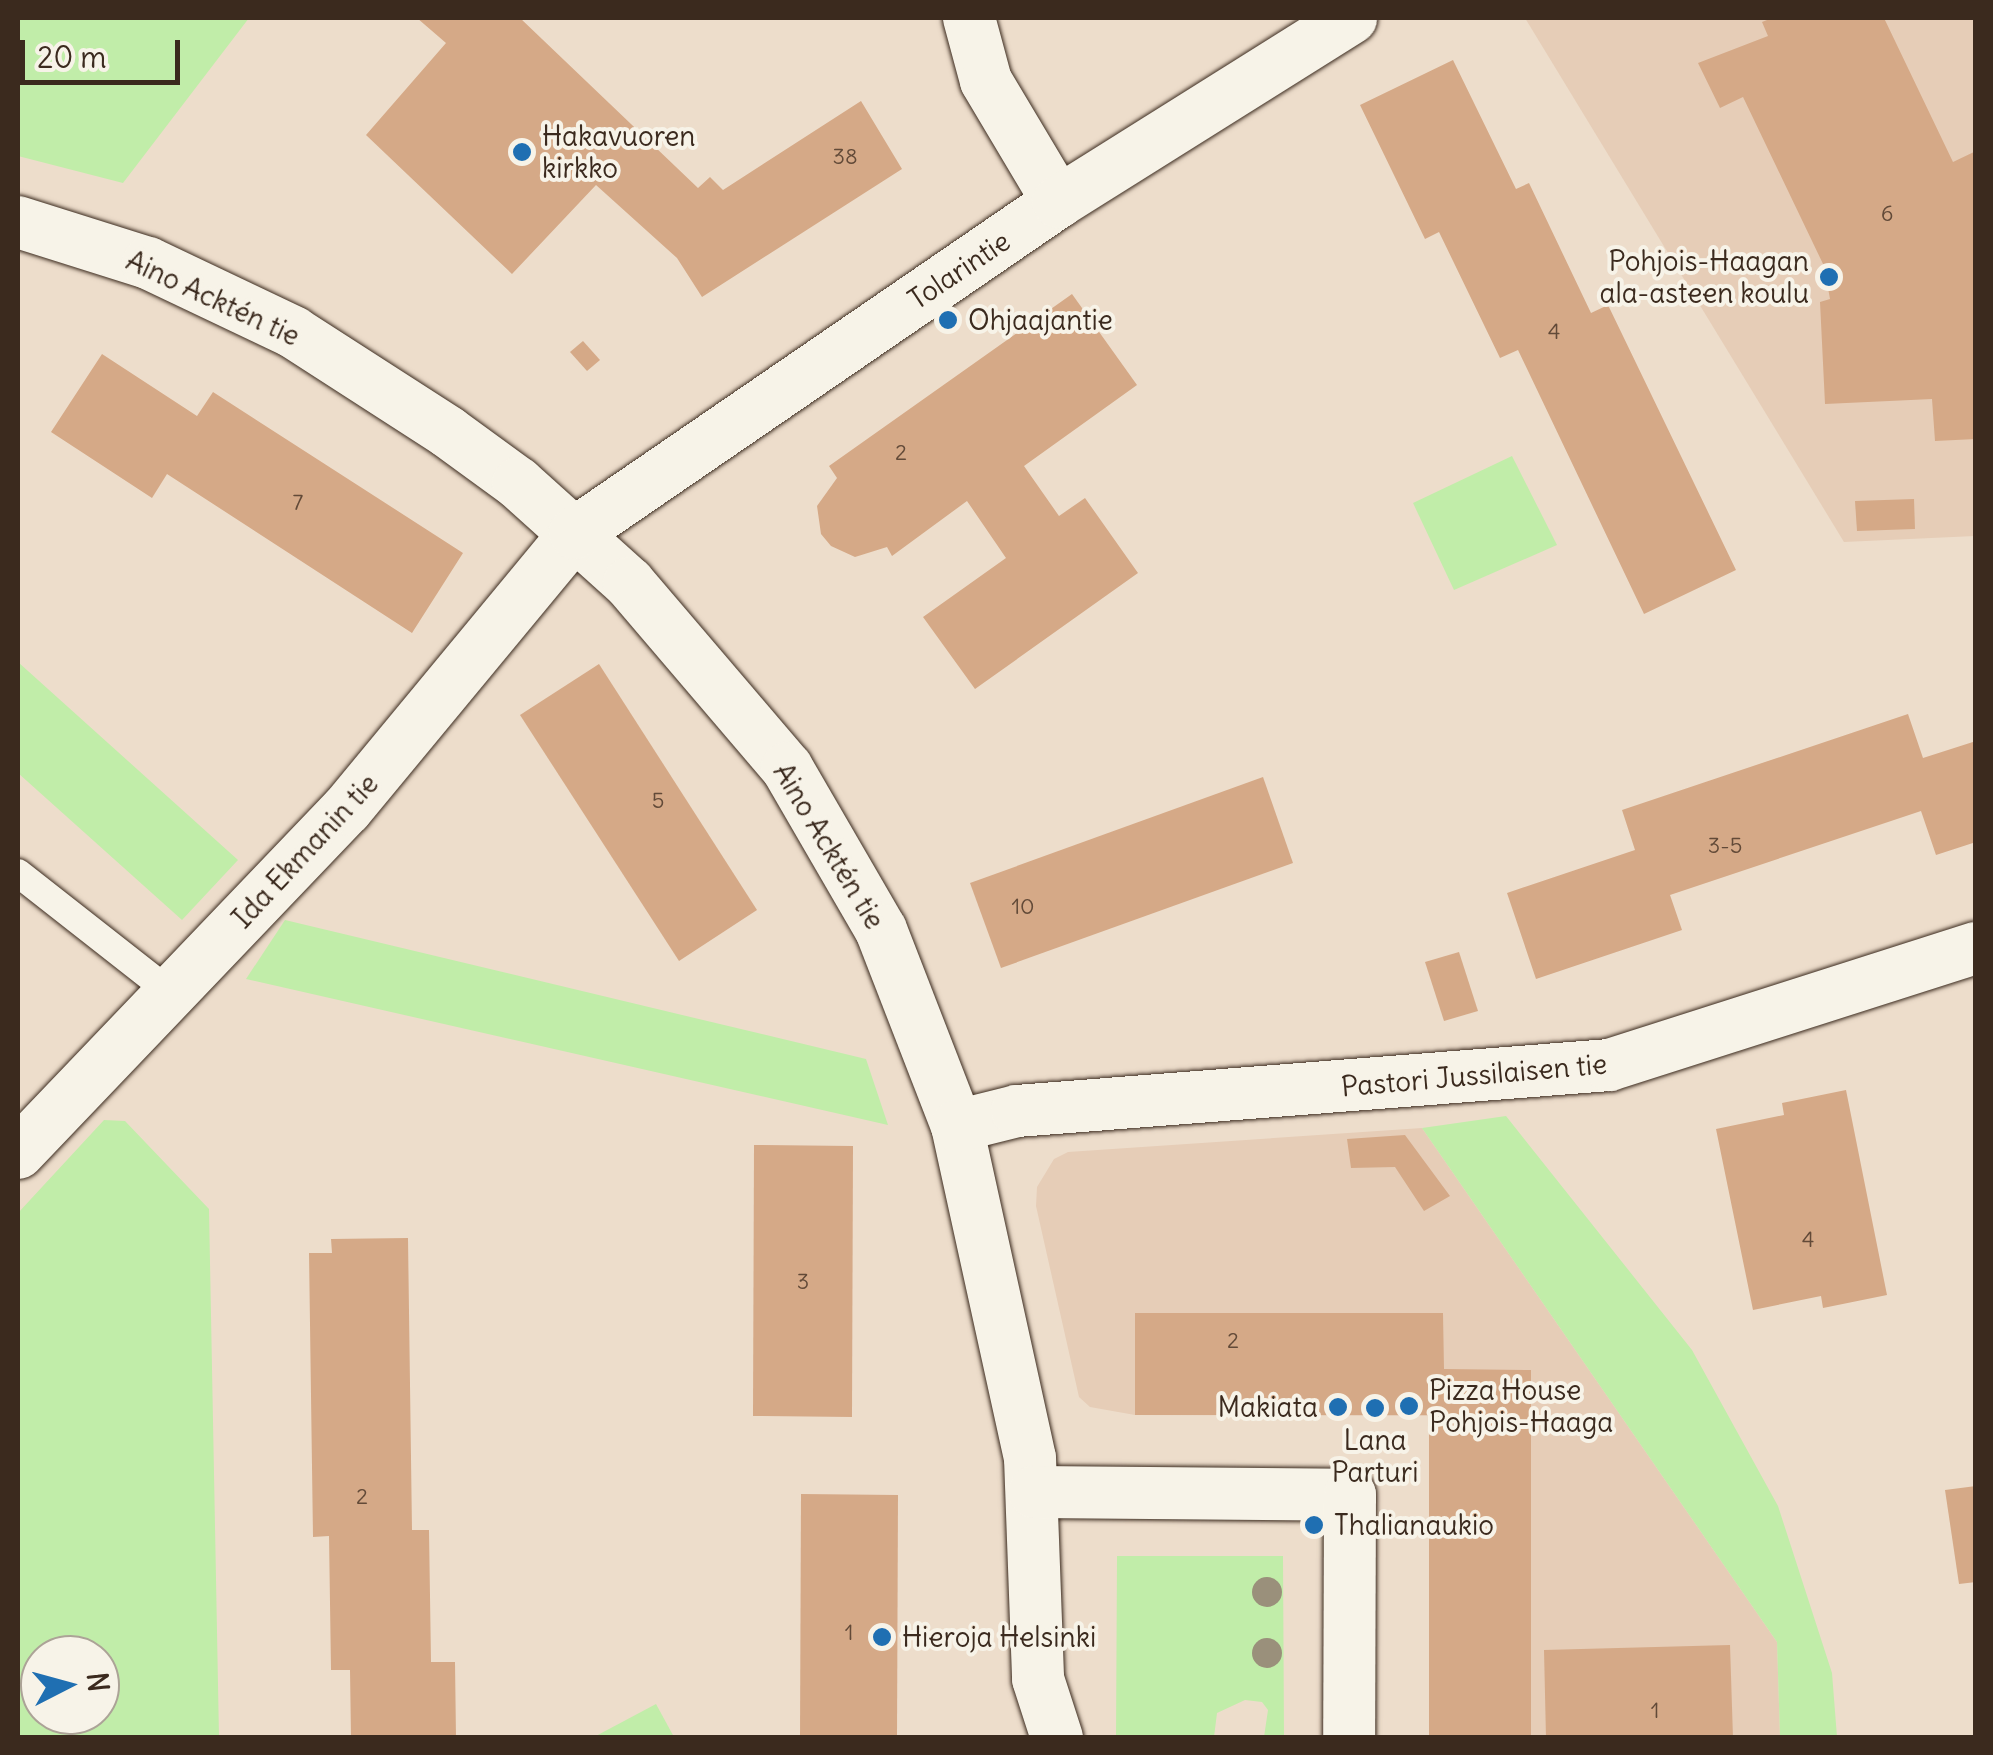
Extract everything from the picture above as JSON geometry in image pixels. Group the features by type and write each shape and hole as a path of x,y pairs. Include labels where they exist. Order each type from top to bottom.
{"street":[{"path":"969,18 986,81 1058,202"},
{"name":"Tolarintie","path":"575,534 1058,202 1351,18"},
{"name":"Aino Acktén tie","path":"18,222 148,263 293,332 448,432 575,534 629,583 787,768 881,930 956,1126 1034,1492 1038,1679 1057,1738"},
{"name":"Ida Ekmanin tie","path":"18,1153 347,809 575,534"},
{"name":"Pastori Jussilaisen tie","path":"956,1126 1018,1111 1609,1065 1976,948"},
{"path":"1034,1492 1350,1495 1349,1738"},
{"name":"Aino Acktén tie","path":"1020,1738 1038,1679"}],"lane":[{"path":"18,873 172,993"}],"shaded area":[{"name":"Pohjois-Haagan ala-asteen koulu","path":"1525,18 1975,18 1975,536 1844,542"},
{"path":"1422,1128 1777,1642 1780,1737 1429,1737 1429,1416 1135,1415 1090,1407 1079,1397 1036,1206 1037,1187 1054,1159 1068,1152"}],"green space":[{"path":"18,18 249,18 123,183 18,156"},
{"path":"1512,456 1557,545 1454,590 1413,503"},
{"path":"18,662 238,860 182,920 18,773"},
{"path":"285,920 866,1059 888,1125 246,979"},
{"path":"1506,1116 1692,1350 1778,1506 1832,1673 1837,1737 1780,1737 1777,1642 1422,1128"},
{"path":"104,1120 125,1121 209,1209 219,1737 18,1737 18,1213"},
{"path":"1117,1556 1283,1556 1284,1737 1264,1737 1268,1710 1262,1702 1245,1700 1217,1713 1214,1737 1116,1737"},
{"path":"656,1704 674,1737 594,1737"}],"building":[{"name":"Hakavuoren kirkko","path":"417,18 520,18 698,188 710,177 723,190 861,101 902,169 702,297 677,258 596,185 512,274 366,135 446,43"},
{"path":"1772,18 1884,18 1953,162 1976,151 1976,439 1935,441 1932,399 1825,404 1820,302 1830,299 1824,266 1743,97 1720,108 1698,63 1768,36 1762,22"},
{"path":"1453,60 1516,189 1529,183 1591,313 1608,305 1736,570 1644,614 1518,350 1500,358 1439,232 1425,239 1360,105"},
{"path":"1072,294 1137,385 1024,466 1059,516 1085,498 1138,573 975,689 923,617 1006,558 967,501 892,556 887,547 855,557 831,546 821,534 817,506 837,478 829,466"},
{"path":"583,341 600,360 587,371 570,352"},
{"path":"102,354 197,416 213,392 463,553 412,633 167,474 152,498 51,432"},
{"path":"1914,499 1915,529 1857,531 1855,501"},
{"path":"599,664 757,910 679,961 520,715"},
{"path":"1908,714 1923,758 1976,741 1976,842 1936,855 1921,811 1670,895 1682,930 1536,979 1507,893 1635,850 1622,810"},
{"path":"1263,777 1293,863 1001,968 970,883"},
{"path":"1459,952 1478,1011 1444,1021 1425,962"},
{"path":"1846,1090 1887,1295 1823,1308 1821,1296 1753,1310 1716,1129 1784,1115 1782,1103"},
{"path":"1405,1135 1450,1196 1424,1211 1395,1167 1351,1168 1347,1139"},
{"path":"754,1145 853,1146 852,1417 753,1416"},
{"path":"408,1238 412,1530 429,1530 431,1662 455,1662 456,1738 351,1738 350,1670 331,1670 329,1536 313,1537 309,1253 332,1253 331,1239"},
{"path":"1135,1313 1443,1313 1444,1369 1531,1370 1531,1738 1429,1738 1429,1415 1135,1415"},
{"path":"1976,1486 1976,1582 1959,1584 1945,1490"},
{"path":"801,1494 898,1495 897,1738 800,1738"},
{"path":"1730,1645 1733,1738 1546,1738 1544,1650"}],"place":[{"name":"Hakavuoren kirkko","path":"522,152"},
{"name":"Pohjois-Haagan ala-asteen koulu","path":"1829,277"},
{"name":"Ohjaajantie","path":"948,320"},
{"name":"Pizza House Pohjois-Haaga","path":"1409,1406"},
{"name":"Makiata","path":"1338,1407"},
{"name":"Lana Parturi","path":"1375,1408"},
{"name":"Thalianaukio","path":"1314,1525"},
{"name":"Hieroja Helsinki","path":"882,1637"}]}
